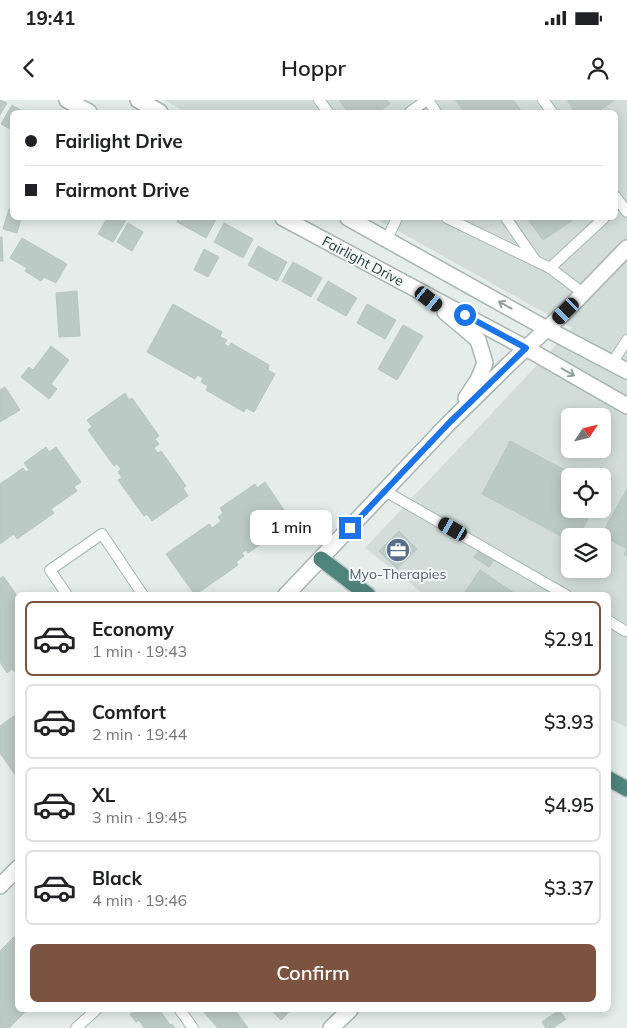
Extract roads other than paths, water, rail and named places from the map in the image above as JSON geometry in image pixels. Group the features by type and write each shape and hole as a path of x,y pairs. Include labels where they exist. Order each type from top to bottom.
{"highway":[{"path":"321,559 364,592"},
{"path":"611,780 627,789"}],"street":[{"path":"67,100 85,110"},
{"name":"Fairlight Drive","path":"286,220 526,348 627,406"},
{"path":"352,220 547,329 627,371"},
{"path":"289,592 448,424 547,329 627,248"},
{"path":"416,289 478,340 485,363 478,380 448,424"},
{"path":"0,886 15,871"},
{"path":"331,1028 348,1012"}],"lane":[{"path":"413,110 428,100"},
{"path":"618,203 627,212"},
{"path":"387,239 396,220"},
{"path":"451,220 550,268 583,292"},
{"path":"507,220 536,261"},
{"path":"550,268 602,220"},
{"path":"612,363 627,340"},
{"path":"385,490 561,592"},
{"path":"65,592 50,570 102,534 141,592"},
{"path":"611,622 625,631"},
{"path":"76,1028 94,1012"},
{"path":"181,1012 193,1028"}],"place":[{"name":"Myo-Therapies","path":"398,550"}]}
